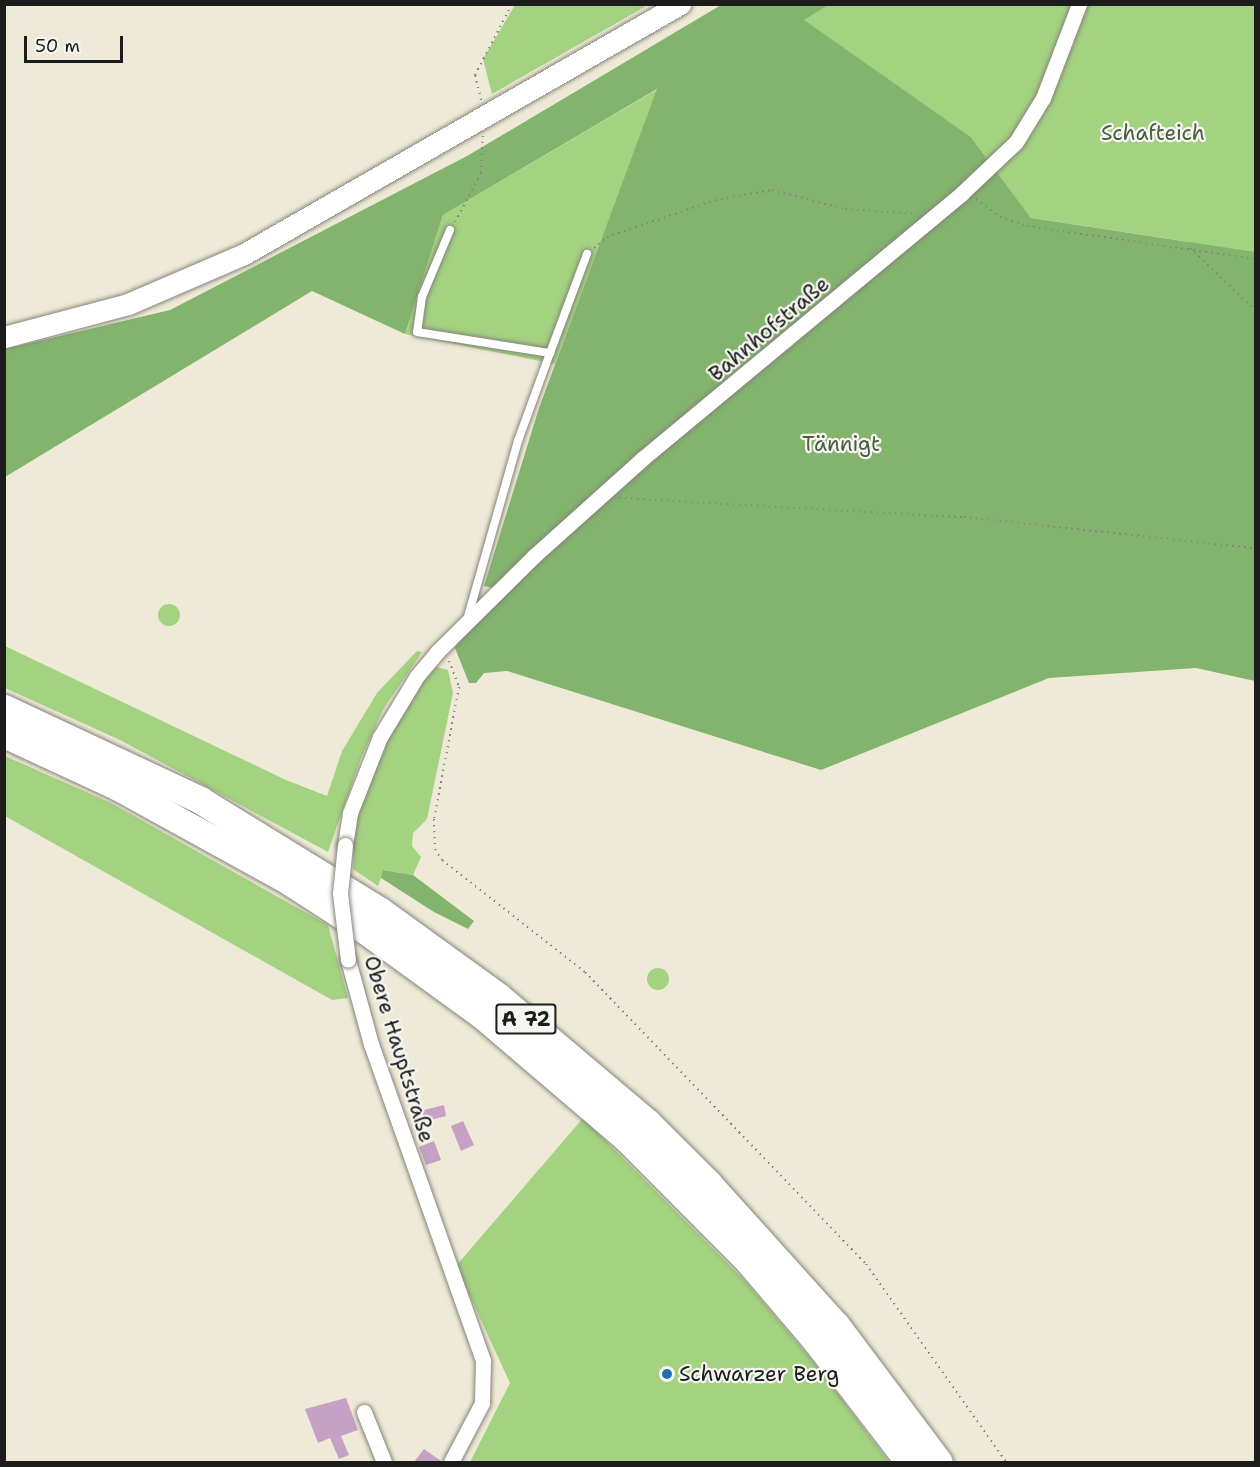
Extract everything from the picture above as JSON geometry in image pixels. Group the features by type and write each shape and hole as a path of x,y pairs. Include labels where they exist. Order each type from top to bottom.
{"highway":[{"name":"A 72","path":"4,708 201,800 379,910 507,1004 648,1123 715,1191 836,1325 939,1462"},
{"name":"A 72","path":"4,734 128,792 282,877 366,931 483,1016 627,1139 741,1254 824,1350 909,1462"}],"main road":[{"path":"4,337 128,304 222,265 680,4"}],"street":[{"name":"Bahnhofstraße","path":"438,651 465,627 534,556 599,497 936,215 1016,142 1043,98 1079,4"},
{"name":"Obere Hauptstraße","path":"438,651 417,676 380,737 350,813 340,893 348,960 371,1044 483,1361 482,1402 451,1462"},
{"path":"364,1412 384,1462"}],"lane":[{"path":"450,230 422,297 417,332 550,353"},
{"path":"465,627 518,441 587,254"}],"path":[{"path":"450,230 481,173 484,117 475,75 512,4"},
{"path":"969,186 974,197 1000,217 1027,226 1256,259"},
{"path":"587,254 607,237 715,200 772,190 845,209 936,215"},
{"path":"1190,248 1256,311"},
{"path":"599,497 964,517 1256,548"},
{"path":"438,651 452,663 459,687 434,819 435,849 442,860 585,972 866,1264 1006,1462"}],"green space":[{"name":"Schafteich","path":"828,4 1255,5 1255,303 1190,242 1031,218 971,137 803,20"},
{"path":"515,5 648,5 492,94 483,59"},
{"name":"Tännigt","path":"721,5 828,5 804,20 971,137 1031,218 1255,252 1255,681 1196,668 1049,678 821,770 507,671 484,673 476,683 469,683 455,648 459,638 504,590 484,586 539,408 657,89 443,215 405,334 312,291 5,477 5,349 170,310 467,156"},
{"path":"658,89 555,364 405,334 443,215"},
{"path":"165,604 173,604 180,611 180,619 173,626 165,626 158,619 158,611"},
{"path":"5,646 286,780 327,796 342,751 377,693 417,651 422,652 384,708 361,758 328,852 120,740 5,688"},
{"path":"433,666 448,670 453,693 427,819 413,833 412,846 421,857 413,875 384,870 378,886 353,869 354,829 364,785 397,716"},
{"path":"5,756 111,803 328,925 348,998 332,1000 5,816"},
{"path":"383,870 413,875 474,921 468,929 434,912 381,878"},
{"path":"654,968 662,968 669,975 669,983 662,990 654,990 647,983 647,975"},
{"path":"583,1118 745,1281 817,1366 889,1462 470,1462 510,1383 456,1266"}],"building":[{"path":"444,1105 446,1116 423,1122 420,1111"},
{"path":"463,1121 474,1145 461,1151 451,1126"},
{"path":"434,1141 441,1160 426,1165 419,1147"},
{"path":"346,1398 358,1430 341,1436 349,1455 339,1459 330,1438 318,1443 305,1409"},
{"path":"424,1449 441,1461 441,1462 414,1462"}],"place":[{"name":"Schwarzer Berg","path":"667,1374"}]}
